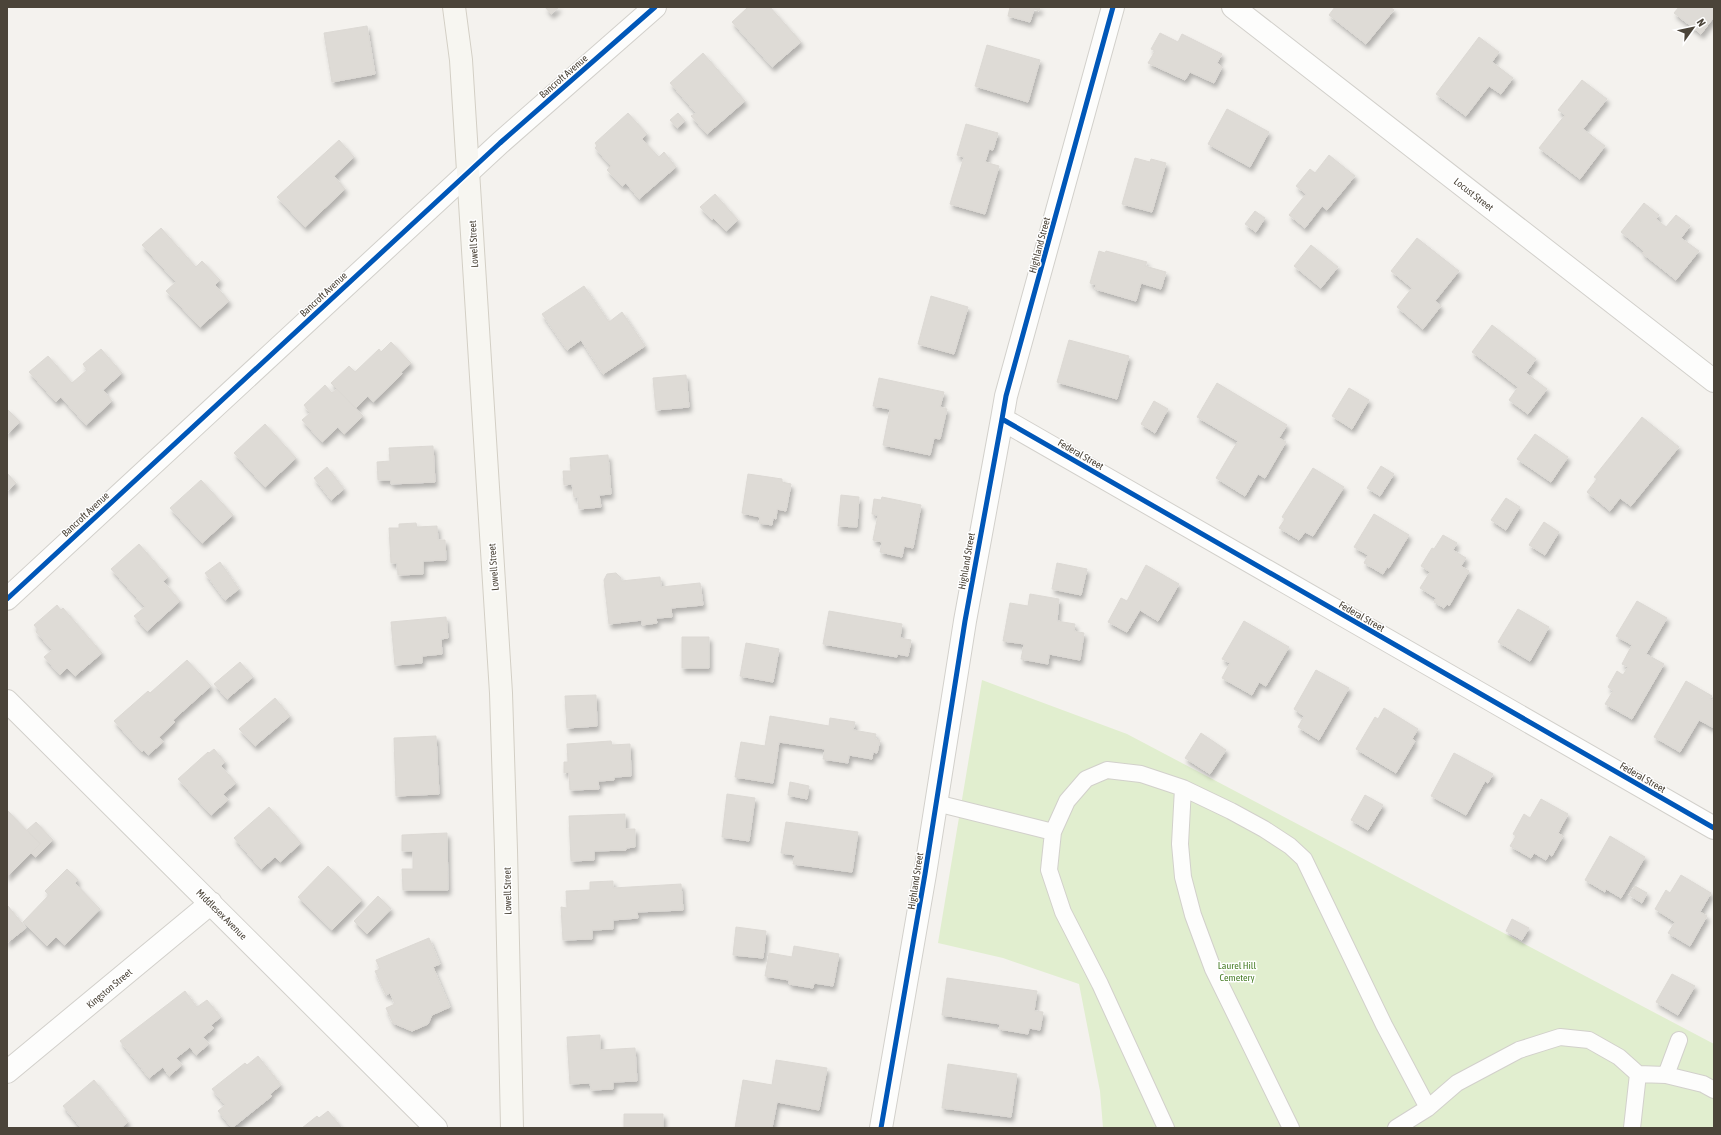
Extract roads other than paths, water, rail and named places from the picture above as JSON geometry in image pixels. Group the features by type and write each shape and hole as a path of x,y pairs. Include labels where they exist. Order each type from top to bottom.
{"main road":[{"name":"Lowell Street","path":"454,7 462,60 501,693 506,826 512,1128"}],"street":[{"name":"Bancroft Avenue","path":"7,599 500,143 655,7"},
{"name":"Highland Street","path":"881,1128 936,803 964,621 1006,396 1114,7"},
{"name":"Locust Street","path":"1233,7 1714,381"},
{"name":"Federal Street","path":"1002,419 1714,828"},
{"name":"Middlesex Avenue","path":"7,701 436,1128"},
{"name":"Kingston Street","path":"7,1072 211,903"}],"lane":[{"path":"1166,1128 1100,984 1063,912 1049,870 1053,832 1067,801 1086,779 1106,770 1141,774 1183,788 1264,829 1290,846 1304,859 1384,1025 1428,1108"},
{"path":"1183,788 1180,844 1183,877 1192,915 1213,969 1291,1128"},
{"path":"936,803 1053,832"},
{"path":"1396,1128 1428,1108 1457,1083 1519,1050 1560,1037 1589,1040 1619,1058 1638,1074 1666,1076 1703,1084 1714,1090"},
{"path":"1666,1076 1678,1040"},
{"path":"1632,1128 1638,1074"}],"park label":[{"name":"Laurel Hill Cemetery","path":"1237,970"}]}
